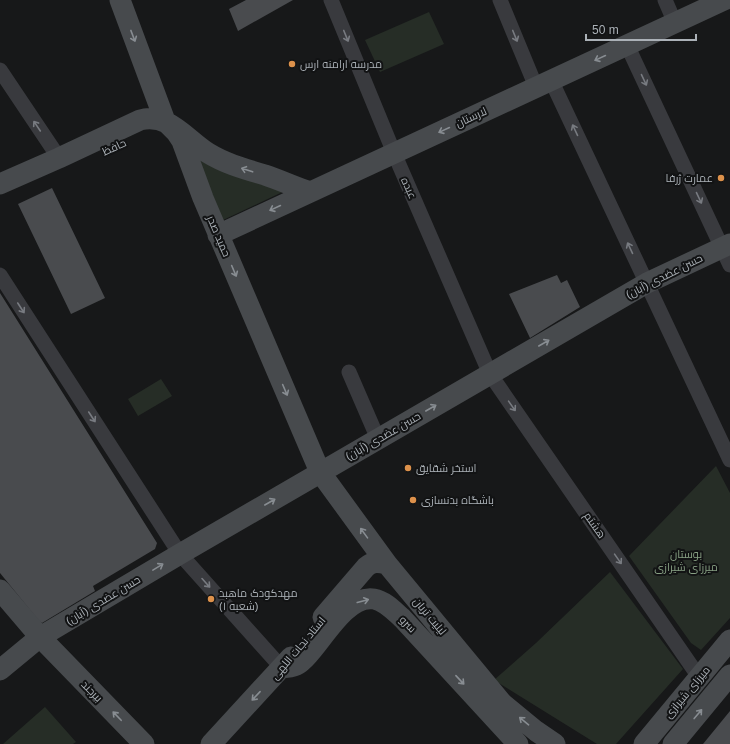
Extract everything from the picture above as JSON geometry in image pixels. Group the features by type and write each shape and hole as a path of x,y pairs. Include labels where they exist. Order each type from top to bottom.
{"street":[{"name":"حمید صدر","path":"120,0 165,121 180,137 218,235 320,472"},
{"name":"عبده","path":"331,0 394,153 490,374"},
{"path":"500,0 647,283 730,460"},
{"path":"665,0 674,23"},
{"name":"لارستان","path":"218,235 724,0"},
{"path":"728,0 730,4"},
{"path":"627,45 727,252"},
{"path":"0,70 62,164"},
{"name":"حافظ","path":"0,196 62,164 140,120 152,119 165,121"},
{"path":"165,121 197,146 219,159 310,192"},
{"name":"حافظ","path":"0,184 62,164 143,133 155,134 165,139 186,178 203,198"},
{"name":"حسن عضدی (آبان)","path":"0,670 40,637 320,472 647,283 727,252"},
{"path":"0,275 180,554 282,668"},
{"path":"350,372 378,439"},
{"name":"هشتم","path":"490,374 700,677"},
{"name":"لیلیت تریان","path":"320,472 387,564 502,703 536,731 555,744"},
{"name":"استاد نجات اللهی","path":"211,744 282,668 362,570 373,562 387,564"},
{"name":"بیرجند","path":"0,590 40,637 144,744"},
{"name":"سرو","path":"282,668 292,667 302,662 333,623 353,605 360,601 374,599 392,609 402,618 518,744"},
{"name":"میرزای شیرازی","path":"644,744 730,640"},
{"name":"میرزای شیرازی","path":"673,744 730,675"}],"green space":[{"path":"429,12 444,44 380,72 365,40"},
{"path":"196,151 293,187 221,221"},
{"path":"161,379 172,396 138,416 128,399"},
{"name":"بوستان میرزای شیرازی","path":"716,466 730,493 730,618 701,650 691,643 629,556"},
{"path":"610,572 683,669 616,744 597,744 494,680 536,643"},
{"path":"45,707 76,742 73,744 3,744"}],"building":[{"path":"246,0 293,0 238,31 229,9"},
{"path":"52,188 105,298 71,314 18,204"},
{"path":"557,275 561,283 567,280 580,307 530,338 509,294"},
{"path":"0,293 157,543 155,549 93,586 95,591 42,623 0,573"},
{"path":"730,711 730,744 703,744"}],"place":[{"name":"مدرسه ارامنه ارس","path":"292,64"},
{"name":"عمارت ژرفا","path":"721,178"},
{"name":"استخر شقایق","path":"408,468"},
{"name":"باشگاه بدنسازی","path":"413,500"},
{"name":"مهدکودک ماهبد (شعبه ۱)","path":"211,599"}]}
